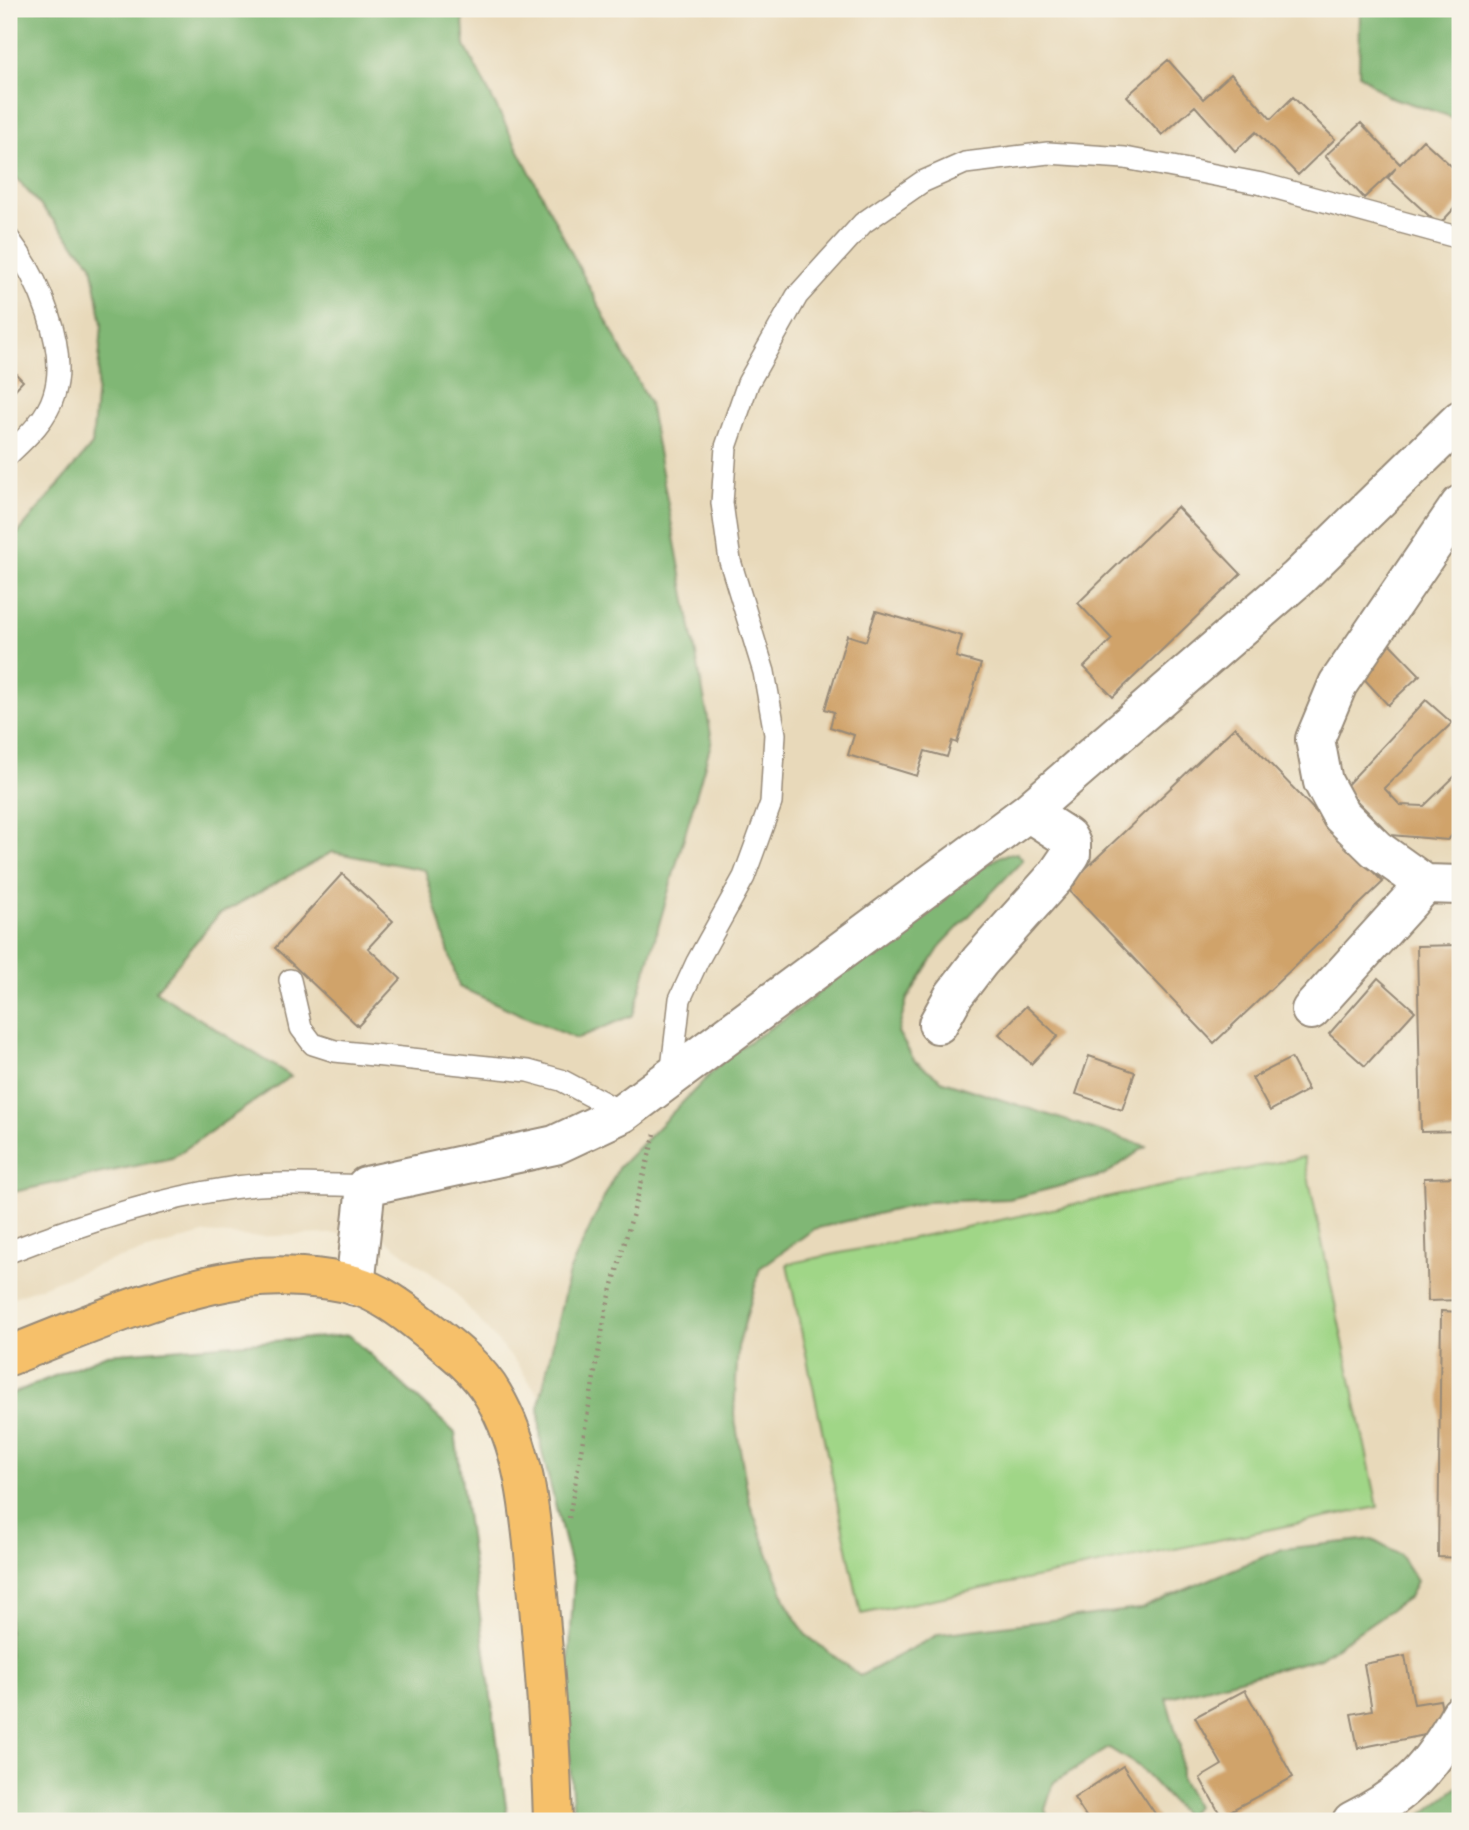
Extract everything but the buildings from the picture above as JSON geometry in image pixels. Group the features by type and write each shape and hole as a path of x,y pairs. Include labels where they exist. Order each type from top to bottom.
{"main road":[{"path":"9,1356 112,1315 203,1287 249,1278 289,1276 355,1286 401,1308 455,1351 477,1373 493,1395 513,1437 525,1480 544,1657 553,1821"}],"street":[{"path":"355,1286 366,1186 555,1145 623,1113 1028,812 1298,578 1460,420"},
{"path":"1311,1010 1443,885 1376,849 1342,816 1323,782 1315,738 1338,684 1460,505"},
{"path":"938,1024 954,995 1056,876 1071,854 1071,844 1067,837 1028,812"},
{"path":"1352,1821 1377,1809 1414,1782 1444,1743 1460,1715"}],"lane":[{"path":"670,1079 680,999 697,962 744,877 771,803 775,734 764,672 730,561 722,503 726,447 748,383 797,296 863,223 922,182 965,163 1048,153 1125,158 1262,184 1460,238"},
{"path":"9,240 30,273 50,313 58,366 54,396 35,429 9,454"},
{"path":"290,980 301,1028 313,1044 335,1051 528,1071 561,1080 623,1113"},
{"path":"9,1252 61,1232 164,1201 232,1188 275,1184 366,1186"}],"path":[{"path":"568,1523 606,1310 670,1079"}],"shaded area":[{"path":"9,9 1460,9 1460,1821 611,1821 588,1466 517,1364 451,1288 375,1232 252,1237 206,1233 106,1262 9,1299"}],"green space":[{"path":"9,9 462,9 465,46 649,403 712,740 633,1015 576,1039 459,987 425,870 332,852 218,915 155,991 291,1076 172,1158 9,1193 9,544 92,445 102,324 92,264 9,170"},
{"path":"1360,9 1460,9 1460,123 1446,115 1387,96 1359,74"},
{"path":"1017,853 1023,860 942,944 907,999 898,1032 914,1060 943,1081 1146,1146 1105,1175 1009,1199 927,1202 814,1229 760,1268 738,1347 734,1414 749,1501 787,1604 805,1634 860,1676 939,1634 1139,1609 1282,1549 1371,1539 1400,1555 1417,1581 1409,1597 1320,1658 1166,1698 1180,1746 1181,1779 1196,1806 1185,1816 1138,1766 1109,1748 1054,1782 1045,1810 1050,1821 574,1821 566,1711 574,1579 541,1448 539,1405 569,1272 618,1168 729,1055 803,1006 915,910 1001,856"},
{"path":"1304,1157 1378,1507 861,1614 787,1264"},
{"path":"349,1335 455,1433 508,1821 9,1821 9,1395 107,1354"},
{"path":"1460,1785 1460,1821 1414,1821"}]}
